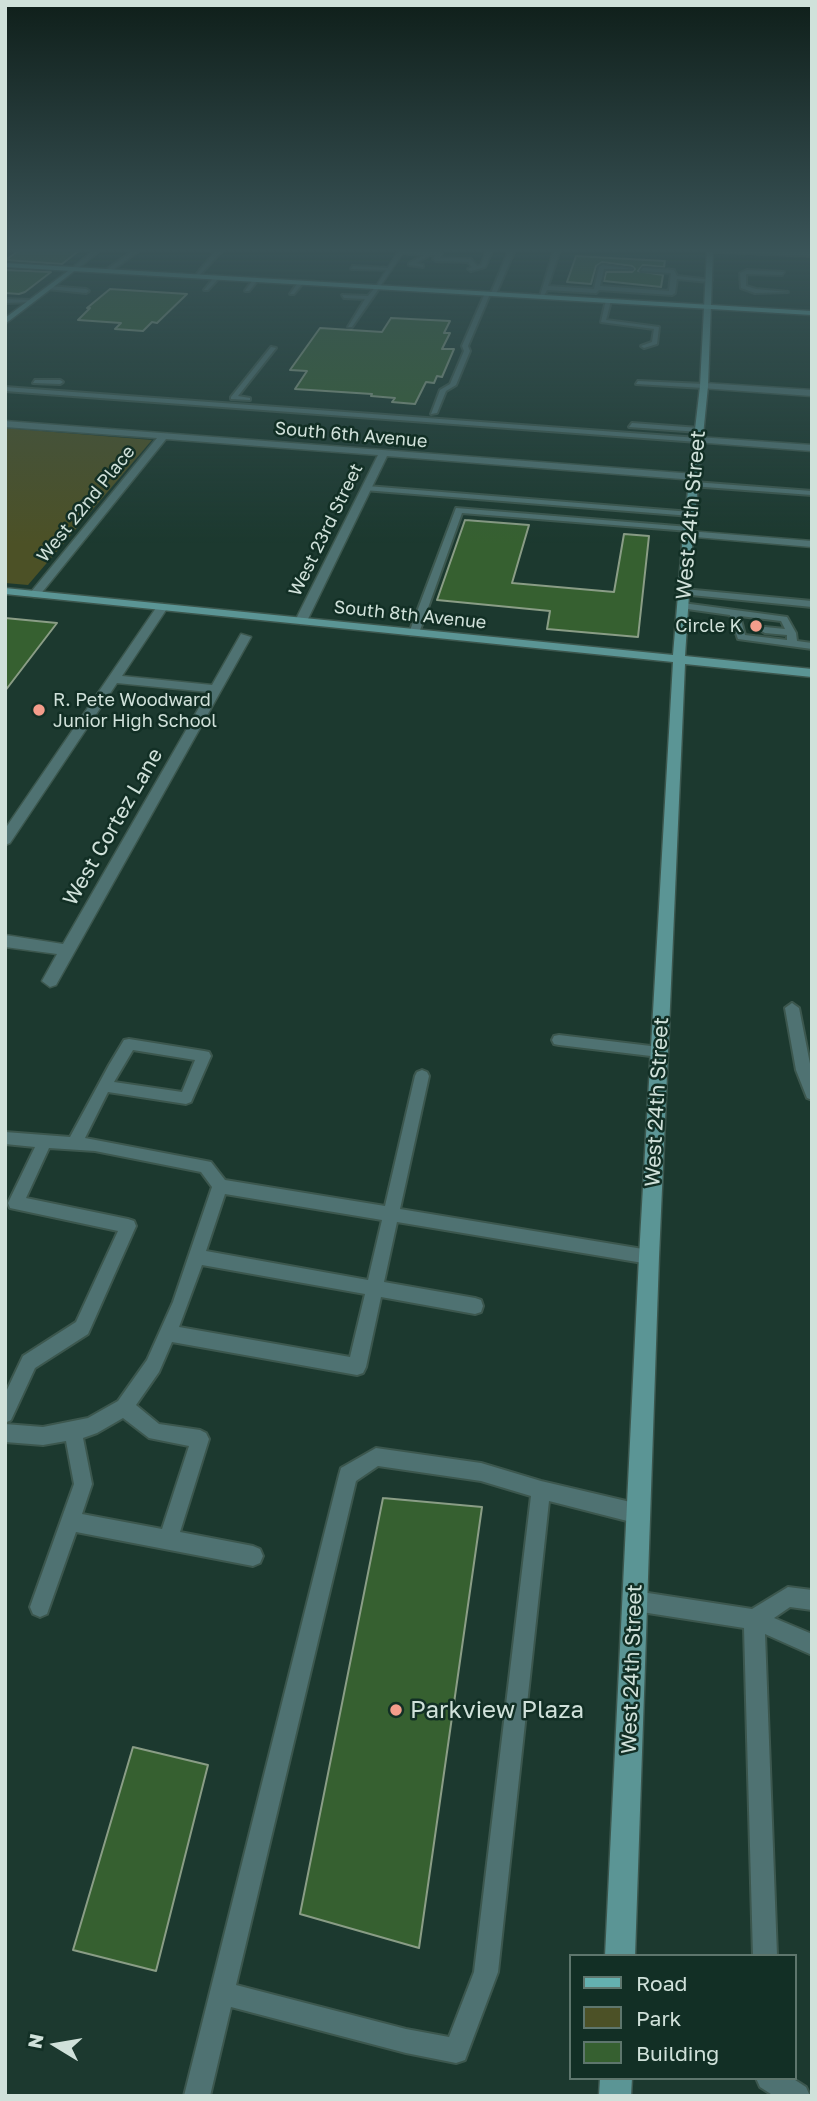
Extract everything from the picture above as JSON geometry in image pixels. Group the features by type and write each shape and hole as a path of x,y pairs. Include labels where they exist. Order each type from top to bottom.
{"main road":[{"name":"West 24th Street","path":"621,1954 649,1257 679,660 706,348"},
{"name":"South 8th Avenue","path":"5,591 812,673"}],"street":[{"path":"704,386 812,393"},
{"name":"South 6th Avenue","path":"5,424 694,481"},
{"path":"699,435 812,448"},
{"name":"West 22nd Place","path":"35,594 164,436"},
{"name":"West 23rd Street","path":"301,621 383,454"},
{"path":"689,526 812,544"},
{"path":"5,840 162,607"},
{"name":"West Cortez Lane","path":"50,981 244,636"},
{"path":"114,679 216,689"},
{"path":"5,941 67,950"}],"lane":[{"path":"273,348 233,398 343,406"},
{"path":"433,413 443,390 453,385 466,348"},
{"path":"5,381 60,382"},
{"path":"638,383 704,386"},
{"path":"5,389 699,435"},
{"path":"632,425 699,435"},
{"path":"694,481 812,493"},
{"path":"367,488 689,526"},
{"path":"414,633 459,510 689,526"},
{"path":"683,599 812,604"},
{"path":"683,599 784,619 791,638"},
{"path":"734,611 743,628 741,637 791,638"},
{"path":"765,630 812,646"},
{"path":"792,1008 803,1070 812,1094"},
{"path":"559,1040 659,1052"},
{"path":"74,1144 104,1086 130,1044 204,1056 186,1098 104,1086"},
{"path":"167,1334 357,1367 422,1076"},
{"path":"5,1138 74,1144 206,1167 220,1186 649,1257"},
{"path":"5,1414 29,1362 82,1328 128,1226 16,1203 45,1141"},
{"path":"5,1433 43,1436 73,1431 91,1427 124,1407 153,1366 167,1334 220,1186"},
{"path":"197,1256 475,1306"},
{"path":"124,1407 155,1432 200,1439 168,1540"},
{"path":"40,1607 83,1484 73,1431"},
{"path":"197,2096 348,1475 376,1457 481,1472 639,1514"},
{"path":"222,1993 406,2041 456,2050 485,1972 541,1490"},
{"path":"70,1521 253,1556"},
{"path":"754,1619 788,1597 812,1600"},
{"path":"635,1601 754,1619 812,1645"},
{"path":"754,1619 765,1954"},
{"path":"772,2080 797,2096"}],"green space":[{"path":"5,428 152,440 28,585 5,583"}],"building":[{"path":"306,348 454,349 442,377 437,376 434,383 426,382 415,404 392,402 395,398 371,396 372,394 295,389 307,371 290,370"},
{"path":"465,520 529,525 512,583 614,592 624,534 649,536 638,637 547,629 550,611 437,600"},
{"path":"5,618 57,623 5,691"},
{"name":"Parkview Plaza","path":"383,1498 482,1507 419,1948 300,1914"},
{"path":"133,1747 208,1765 156,1971 73,1950"}],"place":[{"name":"Circle K","path":"756,626"},
{"name":"R. Pete Woodward Junior High School","path":"39,710"},
{"name":"Parkview Plaza","path":"396,1710"}]}
